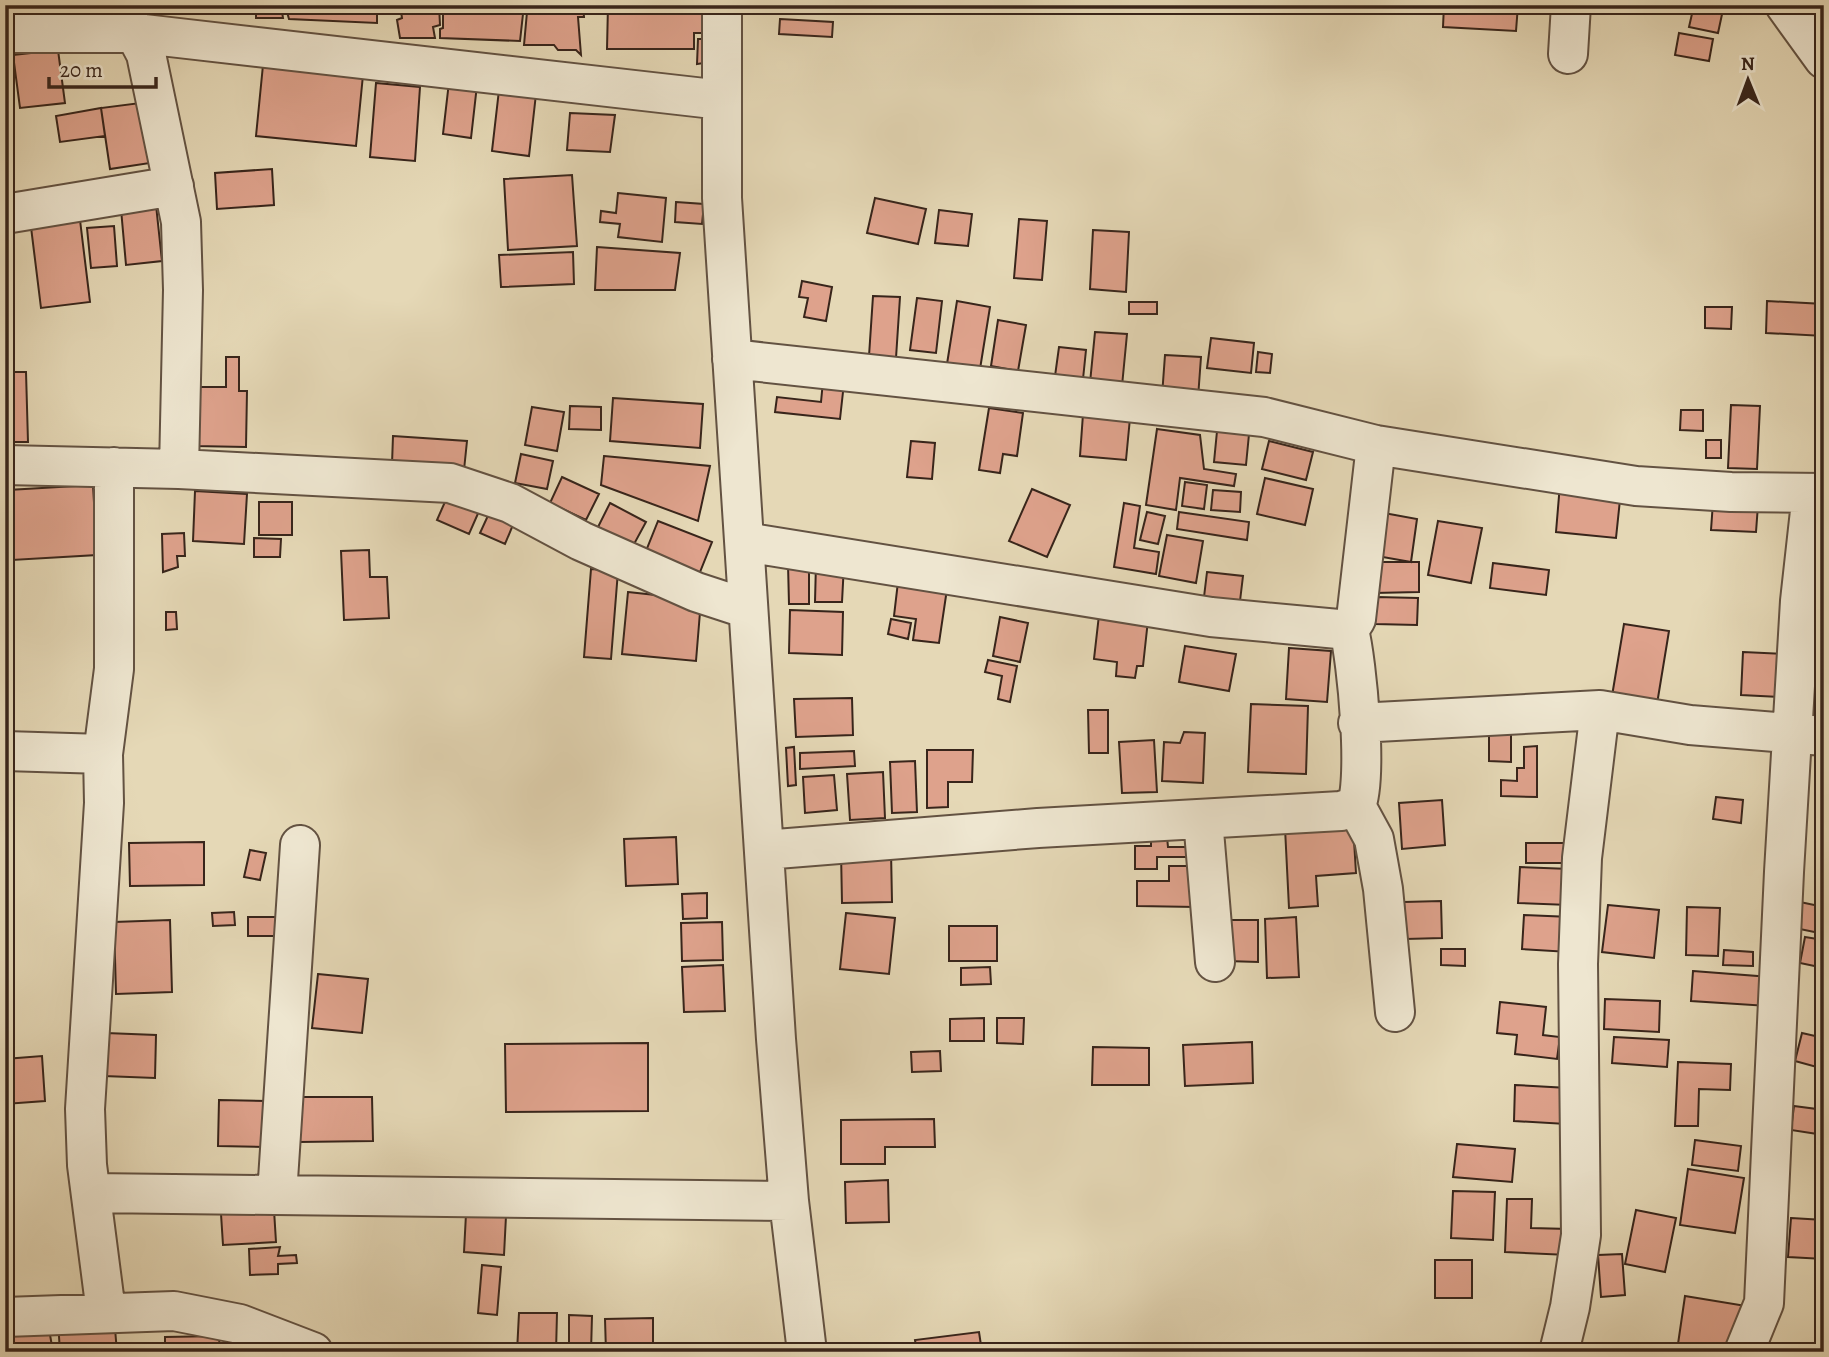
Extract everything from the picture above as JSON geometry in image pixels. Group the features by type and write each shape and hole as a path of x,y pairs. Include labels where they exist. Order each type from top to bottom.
{"street":[{"path":"722,5 722,198 732,359 789,1201 807,1352"},
{"path":"1568,54 1571,5"},
{"path":"1803,15 1824,59"},
{"path":"5,33 128,19 722,100"},
{"path":"128,19 146,54 181,222 183,290 178,469"},
{"path":"5,214 174,186"},
{"path":"732,359 1264,417 1376,445 1636,486 1818,493 1800,601 1809,736 1784,872 1764,1303 1744,1352"},
{"path":"764,849 1038,828 1341,811 1356,806 1362,793 1349,630 1356,619 1376,445"},
{"path":"5,465 178,469 450,483 510,503 581,541 696,592 748,609"},
{"path":"106,1312 91,1192 85,1109 104,803 103,754 114,668 114,467"},
{"path":"745,542 1211,617 1349,630"},
{"path":"1358,723 1600,710 1690,725 1809,736"},
{"path":"1559,1352 1570,1307 1581,1235 1578,964 1582,858 1600,710"},
{"path":"5,751 103,754"},
{"path":"1356,806 1374,839 1383,889 1395,1012"},
{"path":"1203,819 1216,962"},
{"path":"276,1195 300,845"},
{"path":"91,1192 789,1201"},
{"path":"5,1317 174,1311 240,1324 313,1352"}],"building":[{"path":"5,5 15,5 15,16 5,16"},
{"path":"22,5 88,5 88,7 23,14"},
{"path":"256,5 281,5 283,18 256,18"},
{"path":"285,5 377,5 377,23 289,19"},
{"path":"400,5 439,5 440,25 433,27 435,38 400,38 397,20 402,18"},
{"path":"443,5 524,5 520,41 440,38"},
{"path":"531,5 583,6 584,17 578,17 581,55 576,50 558,50 554,45 524,45 527,12"},
{"path":"608,5 667,5 667,10 706,11 706,33 694,33 694,49 607,49"},
{"path":"766,5 784,5 784,14 765,13"},
{"path":"1444,5 1518,5 1516,31 1443,27"},
{"path":"1694,5 1724,5 1718,33 1689,27"},
{"path":"780,19 833,22 832,37 779,34"},
{"path":"1679,33 1713,39 1709,61 1675,55"},
{"path":"698,39 704,39 704,63 697,64"},
{"path":"58,50 65,103 20,108 13,55"},
{"path":"263,65 363,75 356,146 256,136"},
{"path":"449,82 477,85 471,138 443,134"},
{"path":"376,83 420,87 415,161 370,157"},
{"path":"499,90 536,94 529,156 492,151"},
{"path":"140,103 150,163 110,169 101,108"},
{"path":"101,108 105,136 60,142 56,116"},
{"path":"570,113 615,115 610,152 567,150"},
{"path":"272,169 274,205 217,209 215,173"},
{"path":"572,175 577,246 508,250 504,179"},
{"path":"618,193 666,198 662,242 618,237 620,224 600,222 601,211 616,213"},
{"path":"875,198 926,209 918,244 867,233"},
{"path":"676,202 704,204 702,224 675,222"},
{"path":"156,205 162,261 126,265 121,209"},
{"path":"939,210 972,214 968,246 935,243"},
{"path":"1019,219 1047,221 1042,280 1014,278"},
{"path":"80,220 90,302 41,308 31,227"},
{"path":"114,226 117,266 91,268 87,228"},
{"path":"1093,230 1129,232 1126,292 1090,289"},
{"path":"597,247 680,253 675,290 595,290"},
{"path":"573,252 574,284 501,287 499,255"},
{"path":"802,281 832,287 826,321 804,317 808,298 799,297"},
{"path":"873,296 900,297 896,358 869,356"},
{"path":"917,298 942,301 936,353 910,350"},
{"path":"957,301 990,307 980,369 947,364"},
{"path":"1767,301 1824,304 1824,336 1766,333"},
{"path":"1129,302 1157,302 1157,314 1129,314"},
{"path":"1705,307 1732,307 1731,329 1705,328"},
{"path":"998,320 1026,325 1018,371 991,366"},
{"path":"1095,332 1127,334 1122,386 1090,383"},
{"path":"1211,338 1254,343 1251,373 1207,368"},
{"path":"1059,347 1086,350 1083,379 1055,376"},
{"path":"1258,352 1272,354 1270,373 1256,372"},
{"path":"1165,355 1201,357 1198,398 1162,396"},
{"path":"226,357 239,357 239,391 247,391 246,447 195,446 196,387 226,387"},
{"path":"5,372 26,372 28,442 5,442"},
{"path":"823,381 844,383 840,419 775,412 777,397 821,402"},
{"path":"613,398 703,404 700,448 610,441"},
{"path":"1731,405 1760,406 1757,469 1728,468"},
{"path":"570,406 601,407 601,430 569,429"},
{"path":"532,407 564,412 557,451 525,445"},
{"path":"989,408 1023,413 1017,456 1003,454 1000,473 979,470"},
{"path":"1681,410 1703,410 1703,431 1680,430"},
{"path":"1083,414 1130,418 1126,460 1080,456"},
{"path":"1218,421 1250,424 1246,465 1214,462"},
{"path":"1157,429 1200,435 1204,469 1236,474 1234,486 1180,478 1176,510 1146,505"},
{"path":"393,436 467,441 464,470 392,464"},
{"path":"1706,440 1721,440 1721,458 1706,458"},
{"path":"911,441 935,443 932,479 907,477"},
{"path":"1269,441 1313,452 1306,480 1262,469"},
{"path":"521,454 553,461 547,489 515,483"},
{"path":"604,456 710,466 698,521 601,485"},
{"path":"562,477 599,494 586,520 550,503"},
{"path":"1265,478 1313,489 1305,525 1257,514"},
{"path":"1185,482 1207,485 1204,509 1182,506"},
{"path":"1560,484 1621,490 1616,538 1556,532"},
{"path":"93,485 97,555 12,560 8,490"},
{"path":"1032,489 1070,505 1047,557 1009,541"},
{"path":"1213,490 1241,492 1240,512 1211,510"},
{"path":"195,491 247,494 244,544 193,541"},
{"path":"448,495 480,509 469,534 437,520"},
{"path":"259,502 292,502 292,535 259,535"},
{"path":"1713,502 1758,505 1756,532 1711,530"},
{"path":"610,503 646,522 633,546 598,527"},
{"path":"1124,503 1140,506 1134,548 1159,552 1156,574 1114,567"},
{"path":"491,509 515,520 505,544 480,533"},
{"path":"1147,512 1165,516 1158,544 1140,540"},
{"path":"1179,512 1249,522 1247,540 1177,529"},
{"path":"1384,513 1417,519 1411,562 1377,556"},
{"path":"658,521 712,542 698,577 644,556"},
{"path":"1438,521 1482,528 1471,583 1428,575"},
{"path":"184,533 185,556 177,556 178,567 163,572 162,534"},
{"path":"1167,535 1203,541 1196,583 1159,576"},
{"path":"254,538 281,539 280,557 254,557"},
{"path":"369,550 370,577 387,577 389,618 344,620 341,551"},
{"path":"1374,562 1419,562 1419,592 1374,593"},
{"path":"816,563 844,564 842,602 815,602"},
{"path":"1493,563 1549,570 1546,595 1490,588"},
{"path":"788,564 809,564 809,604 789,604"},
{"path":"591,569 618,571 611,659 584,657"},
{"path":"1207,572 1243,576 1240,601 1204,597"},
{"path":"898,582 947,589 939,643 913,640 916,619 894,616"},
{"path":"628,592 701,600 696,661 622,654"},
{"path":"1376,597 1418,598 1417,625 1375,624"},
{"path":"790,610 843,612 842,655 789,653"},
{"path":"166,612 176,612 177,629 166,630"},
{"path":"1099,615 1148,620 1143,666 1137,666 1135,678 1116,676 1117,662 1094,659"},
{"path":"1000,617 1028,623 1020,662 993,656"},
{"path":"891,619 911,623 908,639 888,634"},
{"path":"1624,624 1669,631 1657,704 1612,696"},
{"path":"1185,646 1236,654 1229,691 1179,682"},
{"path":"1289,648 1331,651 1327,702 1286,699"},
{"path":"1743,652 1784,654 1782,697 1741,695"},
{"path":"988,660 1017,666 1010,702 998,699 1002,676 985,672"},
{"path":"1809,666 1824,667 1824,721 1807,721"},
{"path":"852,698 853,735 796,737 794,699"},
{"path":"1251,704 1308,706 1306,774 1248,772"},
{"path":"1088,710 1108,710 1108,753 1089,753"},
{"path":"1184,732 1205,733 1203,783 1162,781 1164,742 1180,743"},
{"path":"1489,734 1511,734 1511,762 1489,761"},
{"path":"1154,740 1157,792 1122,793 1119,742"},
{"path":"1537,746 1537,797 1501,796 1501,780 1517,781 1517,768 1524,768 1524,747"},
{"path":"794,747 796,785 788,786 786,748"},
{"path":"927,750 973,750 972,782 948,782 948,807 927,808"},
{"path":"854,751 855,766 800,769 800,753"},
{"path":"915,761 917,812 892,813 890,762"},
{"path":"883,772 885,818 850,820 847,774"},
{"path":"834,775 837,810 805,813 803,777"},
{"path":"1716,797 1743,800 1741,823 1713,819"},
{"path":"1442,800 1445,845 1402,849 1399,803"},
{"path":"1353,824 1356,873 1316,876 1318,906 1289,908 1285,828"},
{"path":"1151,836 1167,837 1168,847 1193,847 1193,857 1157,857 1157,869 1135,869 1135,846 1151,846"},
{"path":"676,837 678,884 626,886 624,839"},
{"path":"204,842 204,885 130,886 129,843"},
{"path":"1526,843 1567,843 1567,863 1526,863"},
{"path":"250,850 266,853 260,880 244,877"},
{"path":"891,851 892,902 842,903 841,852"},
{"path":"1169,866 1196,866 1196,907 1137,906 1137,881 1169,881"},
{"path":"1520,867 1570,869 1569,905 1518,903"},
{"path":"707,893 707,918 683,919 682,894"},
{"path":"1441,901 1442,938 1406,939 1404,902"},
{"path":"1800,902 1824,907 1824,934 1795,928"},
{"path":"1608,905 1659,910 1654,958 1602,952"},
{"path":"1687,907 1720,908 1718,956 1686,955"},
{"path":"234,912 235,925 213,926 212,913"},
{"path":"846,913 895,918 889,974 840,969"},
{"path":"1524,915 1571,917 1569,952 1522,949"},
{"path":"248,917 283,917 282,936 248,936"},
{"path":"1296,917 1299,977 1267,978 1265,919"},
{"path":"170,920 172,992 116,994 114,922"},
{"path":"1228,920 1258,920 1258,962 1227,961"},
{"path":"722,922 723,960 682,961 681,923"},
{"path":"949,926 997,926 997,961 949,961"},
{"path":"1805,937 1824,940 1824,968 1800,963"},
{"path":"1441,949 1465,949 1465,966 1441,965"},
{"path":"1724,950 1753,952 1753,966 1723,965"},
{"path":"723,965 725,1011 684,1012 682,967"},
{"path":"990,967 991,984 961,985 961,968"},
{"path":"1693,971 1770,977 1768,1006 1691,1001"},
{"path":"318,974 368,979 362,1033 312,1028"},
{"path":"1605,999 1660,1001 1659,1032 1604,1029"},
{"path":"1500,1002 1546,1007 1543,1035 1560,1037 1557,1059 1515,1054 1517,1035 1497,1033"},
{"path":"984,1018 984,1041 950,1041 950,1019"},
{"path":"997,1018 1024,1018 1023,1044 997,1043"},
{"path":"106,1033 156,1035 155,1078 104,1076"},
{"path":"1802,1033 1824,1038 1824,1069 1795,1061"},
{"path":"1614,1037 1669,1040 1667,1067 1612,1063"},
{"path":"1252,1042 1253,1083 1185,1086 1183,1045"},
{"path":"648,1043 648,1111 506,1112 505,1044"},
{"path":"1093,1047 1149,1048 1149,1085 1092,1085"},
{"path":"940,1051 941,1071 912,1072 911,1052"},
{"path":"42,1056 45,1101 5,1104 5,1059"},
{"path":"1678,1062 1731,1064 1730,1090 1699,1089 1698,1126 1675,1126"},
{"path":"1515,1085 1568,1088 1566,1124 1514,1121"},
{"path":"299,1097 372,1097 373,1141 299,1142"},
{"path":"219,1100 267,1101 266,1147 218,1146"},
{"path":"1794,1106 1824,1110 1824,1135 1791,1130"},
{"path":"934,1119 935,1147 885,1147 885,1164 841,1164 841,1120"},
{"path":"1695,1140 1741,1146 1738,1171 1692,1165"},
{"path":"1457,1144 1515,1149 1512,1182 1453,1177"},
{"path":"1688,1169 1744,1178 1735,1233 1680,1225"},
{"path":"888,1180 889,1222 846,1223 845,1182"},
{"path":"1453,1191 1495,1192 1493,1240 1451,1238"},
{"path":"1507,1199 1532,1199 1531,1228 1569,1229 1568,1255 1505,1252"},
{"path":"274,1210 276,1242 223,1245 221,1214"},
{"path":"1636,1210 1676,1218 1665,1272 1625,1264"},
{"path":"466,1214 506,1216 504,1255 464,1252"},
{"path":"1791,1218 1824,1220 1824,1259 1788,1257"},
{"path":"280,1247 278,1256 296,1255 297,1263 278,1264 278,1274 250,1275 249,1249"},
{"path":"1622,1254 1625,1295 1601,1297 1598,1255"},
{"path":"1435,1260 1472,1260 1472,1298 1435,1298"},
{"path":"482,1265 501,1267 497,1315 478,1313"},
{"path":"1685,1296 1746,1306 1726,1352 1678,1344"},
{"path":"519,1313 557,1313 556,1352 517,1352"},
{"path":"569,1315 592,1316 591,1352 569,1352"},
{"path":"114,1317 117,1352 60,1352 58,1321"},
{"path":"653,1318 653,1352 606,1352 605,1319"},
{"path":"49,1329 53,1352 5,1352 5,1336"},
{"path":"979,1332 982,1352 917,1352 915,1340"},
{"path":"219,1336 220,1352 165,1352 165,1337"}]}
